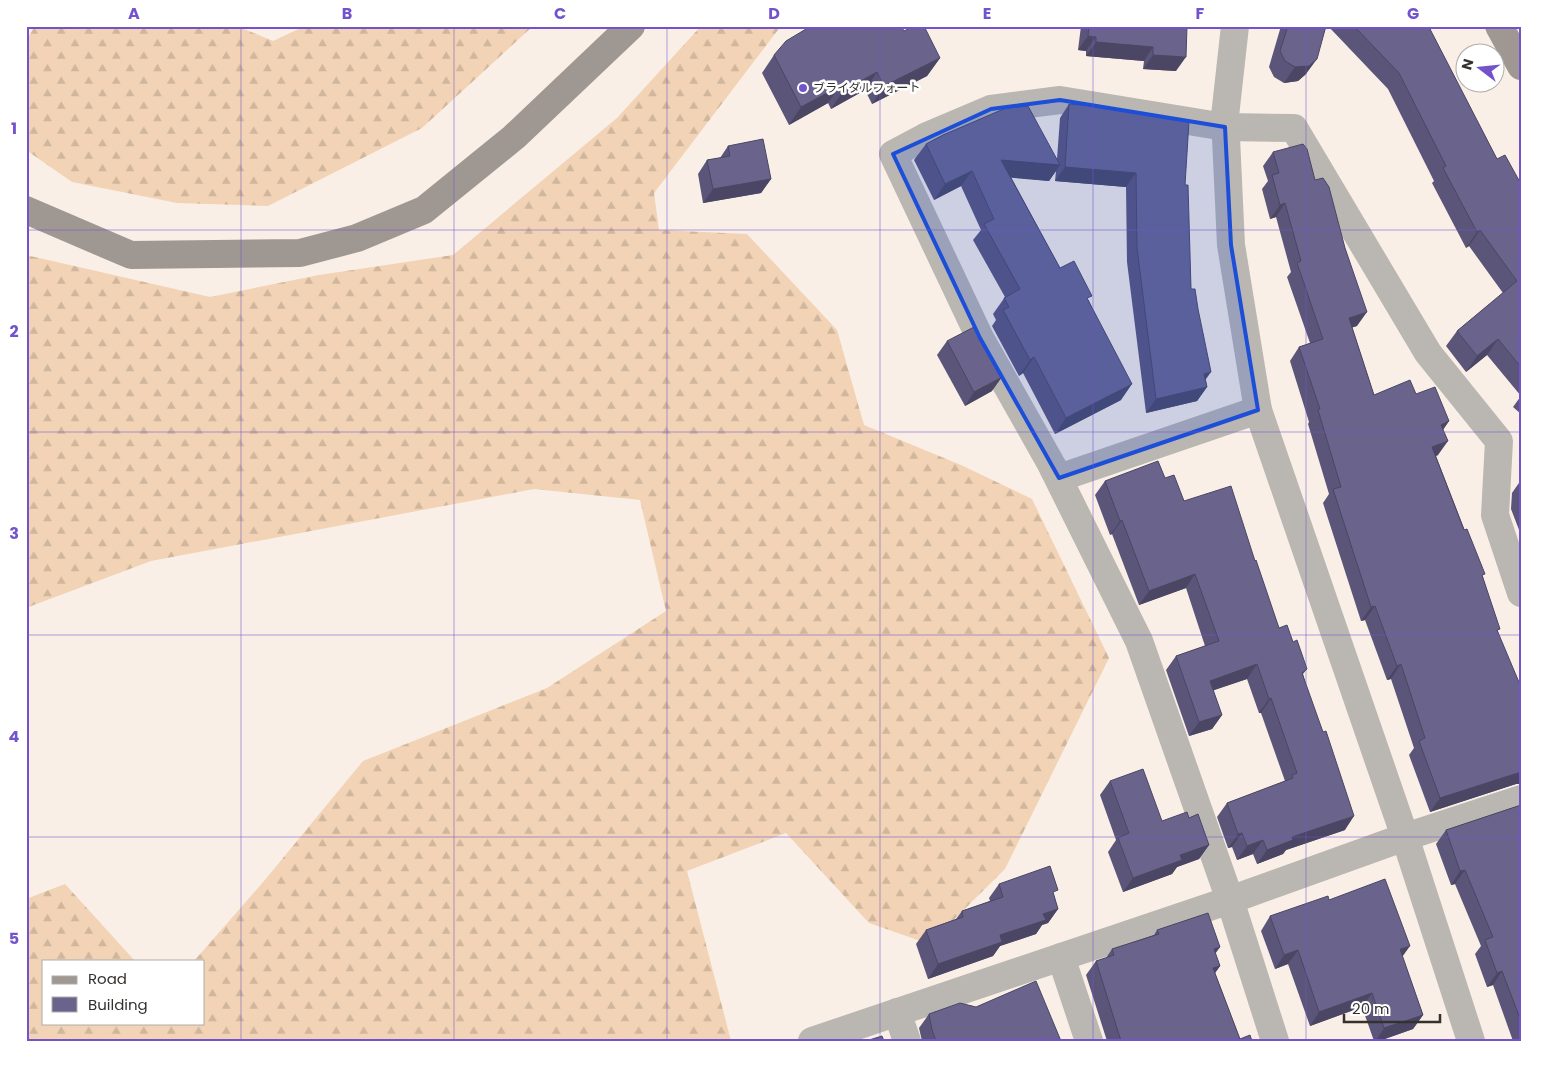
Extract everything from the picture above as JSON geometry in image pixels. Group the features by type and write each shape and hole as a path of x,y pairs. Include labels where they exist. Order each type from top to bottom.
{"street":[{"path":"26,210 131,255 300,253 357,238 424,210 514,137 631,26"},
{"path":"1235,26 1225,116 1232,245 1258,410 1405,837 1472,1041"},
{"path":"1499,26 1521,66"},
{"path":"1258,410 1059,478 980,338 893,154 925,137 991,109 1060,100 1225,127 1294,128 1428,353 1510,449 1494,515 1521,593"},
{"path":"1053,468 1139,641 1230,900 1274,1041"},
{"path":"812,1041 1230,900 1405,837 1521,799"},
{"path":"1061,957 1089,1041"},
{"path":"897,1012 907,1041"}],"highlighted area":[{"path":"1060,100 1225,127 1231,245 1258,410 1059,478 980,338 893,154 991,109"}],"green space":[{"path":"35,26 237,26 273,41 305,26 533,26 422,128 268,206 177,203 72,182 26,150 26,41"},
{"path":"701,26 781,26 654,193 659,230 747,234 837,330 864,425 961,465 1032,499 1109,658 1005,869 929,944 869,923 786,833 687,871 731,1041 26,1041 26,899 65,884 134,960 42,960 42,1024 205,1024 205,960 195,960 264,881 363,761 547,688 666,611 640,500 534,489 151,561 26,608 26,255 210,297 319,275 453,255 617,118"}],"building":[{"path":"811,26 901,26 904,31 914,26 924,26 940,58 884,86 877,72 843,91 840,86 801,107 774,55 786,41"},
{"path":"1089,26 1187,26 1186,57 1153,55 1153,47 1096,42 1096,37 1088,36"},
{"path":"1288,26 1326,26 1317,59 1309,66 1295,67 1285,61 1280,51"},
{"path":"1354,26 1433,26 1430,29 1454,76 1454,92 1462,92 1497,159 1505,155 1521,184 1521,367 1498,339 1477,356 1457,331 1517,281 1480,230 1477,232 1443,168 1446,166 1399,73"},
{"path":"1069,104 1094,106 1189,121 1185,185 1188,185 1191,289 1195,289 1211,372 1204,374 1207,387 1156,399 1137,248 1136,173 1065,167"},
{"path":"1028,106 1060,165 1001,160 1060,268 1074,261 1092,296 1087,298 1132,384 1066,418 1034,357 1030,360 1003,310 1009,307 1004,298 1020,289 984,224 994,219 972,171 945,184 926,144 1006,108"},
{"path":"763,139 771,179 713,189 707,160 730,156 728,146"},
{"path":"1303,144 1307,149 1315,180 1323,178 1329,187 1345,248 1367,312 1349,318 1374,395 1410,380 1416,394 1435,387 1449,421 1441,425 1448,441 1432,447 1464,530 1467,529 1485,574 1482,575 1500,629 1497,630 1521,687 1521,772 1440,798 1419,741 1425,738 1401,664 1397,666 1375,606 1371,607 1333,489 1341,487 1318,410 1320,409 1299,347 1323,339 1297,263 1301,261 1285,203 1280,205 1272,175 1279,173 1273,152"},
{"path":"974,327 1002,377 974,392 947,341"},
{"path":"1158,461 1165,478 1174,475 1184,501 1231,486 1279,628 1287,625 1293,642 1297,640 1307,669 1302,673 1323,732 1326,731 1354,816 1292,837 1293,840 1267,850 1263,840 1247,846 1242,833 1238,834 1227,803 1293,778 1292,775 1297,773 1257,664 1210,681 1222,715 1199,722 1176,656 1219,641 1195,574 1149,591 1105,481"},
{"path":"1143,769 1162,821 1187,812 1189,818 1198,814 1209,845 1180,855 1182,860 1133,878 1118,838 1129,833 1110,781"},
{"path":"1521,805 1521,1021 1502,971 1497,973 1485,940 1493,937 1465,870 1460,871 1446,830"},
{"path":"1050,866 1058,890 1053,892 1058,909 1043,914 1046,920 1000,935 1002,942 938,964 926,930 963,917 962,911 1003,897 999,884"},
{"path":"1385,879 1410,946 1400,949 1423,1015 1384,1028 1372,993 1319,1012 1298,950 1284,955 1270,916 1328,896 1329,900"},
{"path":"1208,913 1220,947 1214,949 1220,966 1213,968 1240,1039 1250,1035 1252,1041 1121,1041 1096,961 1114,955 1112,949 1159,934 1157,930"},
{"path":"1036,981 1061,1041 936,1041 929,1014 960,1003 976,1007"},
{"path":"882,1036 884,1041 866,1041"}],"place":[{"name":"ブライダルフォート","path":"803,88"}]}
